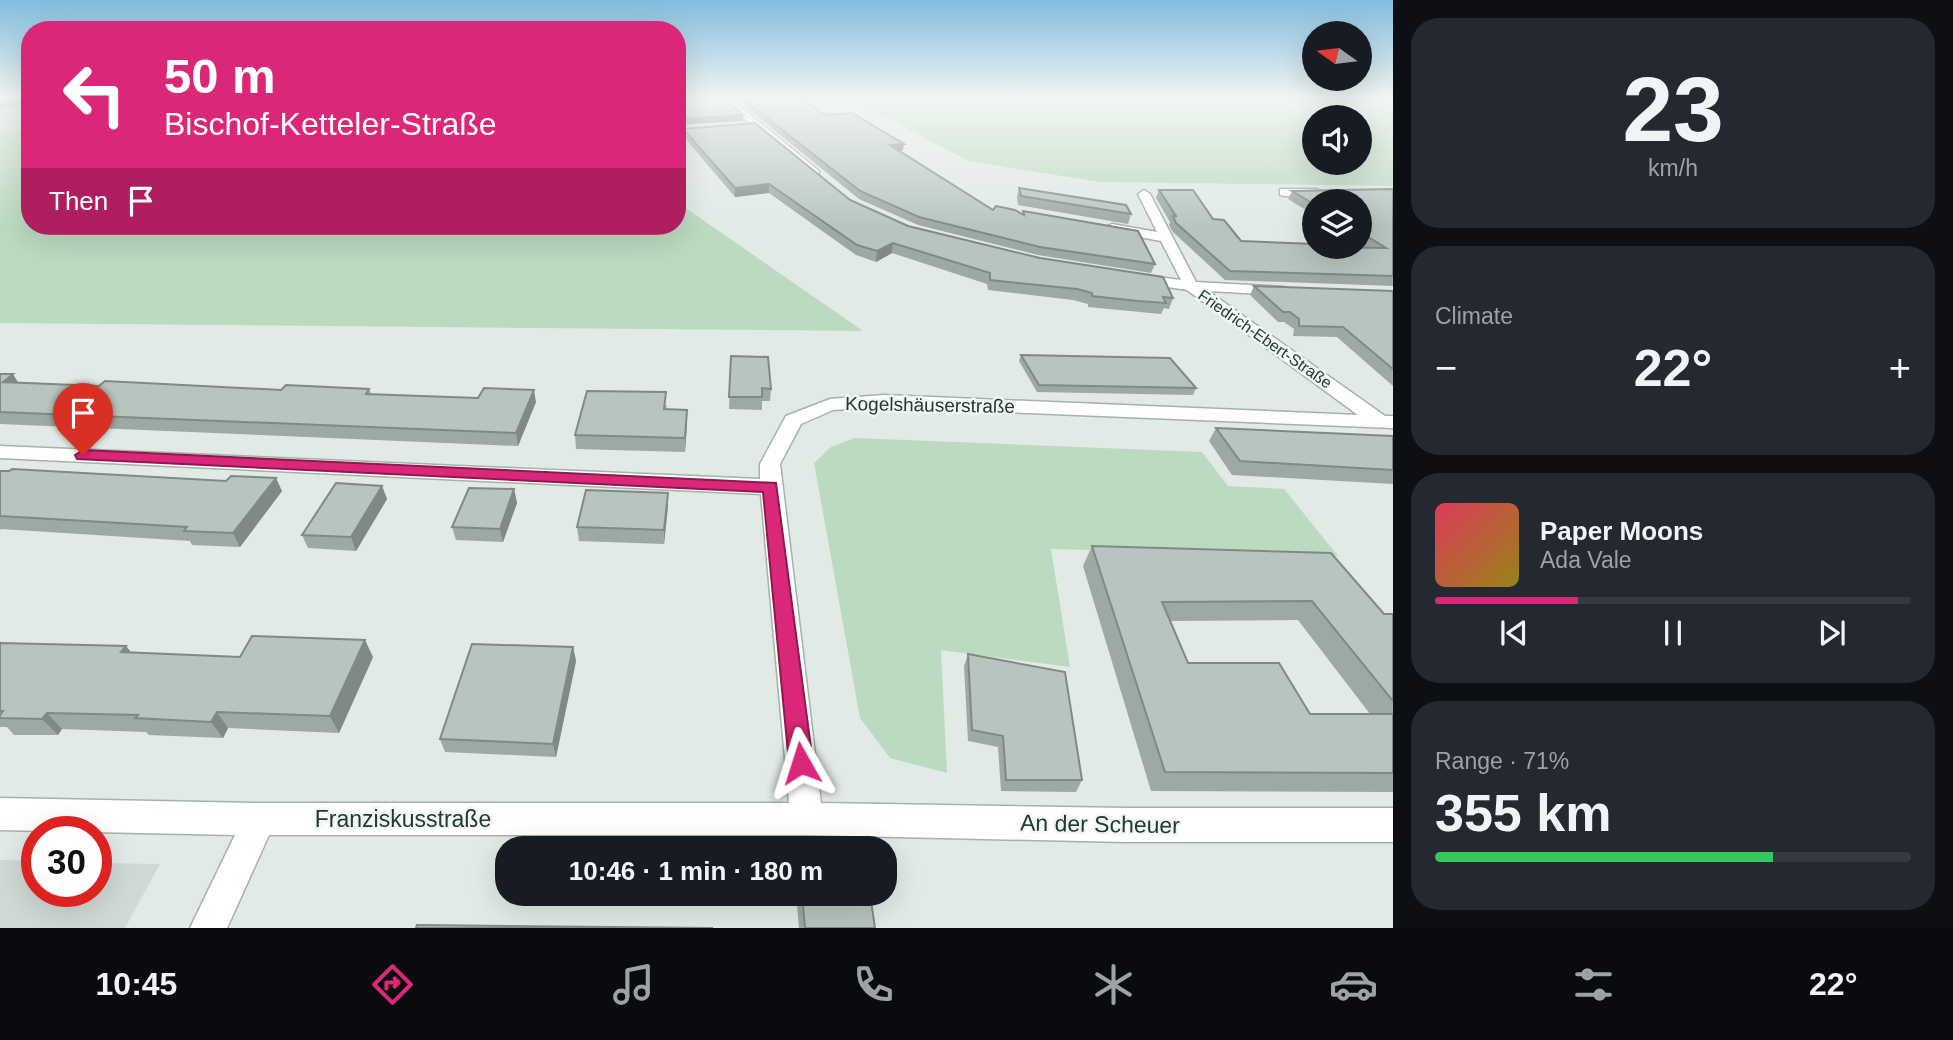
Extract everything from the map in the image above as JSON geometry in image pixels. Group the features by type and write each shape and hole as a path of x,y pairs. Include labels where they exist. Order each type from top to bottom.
{"street":[{"path":"772,142 828,184"},
{"path":"1284,192 1302,192"},
{"path":"1144,194 1191,286 1299,290"},
{"path":"1102,227 1168,238"},
{"name":"Friedrich-Ebert-Straße","path":"1129,278 1191,286 1387,422"},
{"name":"Kogelshäuserstraße","path":"807,819 771,487 771,464 793,419 830,405 861,401 1387,422"},
{"path":"0,452 771,487"},
{"name":"Franziskusstraße","path":"0,814 260,819 807,819"},
{"path":"208,928 260,819"},
{"name":"An der Scheuer","path":"807,819 1125,825 1393,825"}],"shaded area":[{"path":"0,860 21,861 21,907 112,907 112,863 160,864 125,928 0,928"}],"green space":[{"path":"0,142 21,142 21,235 686,235 686,208 863,331 0,323"},
{"path":"933,142 1302,142 1302,175 1372,175 1372,142 1393,142 1393,186 1100,182 968,161"},
{"path":"855,438 1202,452 1228,486 1284,489 1338,556 1051,549 1070,667 941,650 947,773 890,758 860,718 814,463 831,447"}],"building":[{"path":"695,142 779,142 850,200 908,226 1040,258 1163,277 1173,298 1163,297 1166,303 1138,301 1092,296 1092,293 1077,289 990,280 990,273 893,243 877,251 857,245 769,184 735,188"},
{"path":"798,142 901,142 904,144 890,145 993,210 996,206 1024,215 1023,211 1138,231 1155,264 1040,247 919,217 860,191"},
{"path":"1019,188 1126,205 1131,214 1021,196"},
{"path":"1372,189 1393,189 1393,276 1230,271 1176,223 1173,216 1176,216 1159,190 1193,190 1213,219 1224,220 1241,241 1302,244 1302,259 1372,259 1372,248 1386,248 1372,239"},
{"path":"1254,286 1393,291 1393,369 1343,327 1299,326 1299,319 1290,312 1283,312"},
{"path":"1021,355 1170,358 1196,388 1039,385"},
{"path":"731,356 768,357 771,389 762,388 762,397 729,397"},
{"path":"0,374 13,374 3,382 99,386 105,381 281,390 286,385 369,389 366,394 478,398 484,388 534,390 516,433 0,412"},
{"path":"587,391 666,392 664,409 687,410 685,438 575,435"},
{"path":"1216,428 1393,436 1393,470 1240,461"},
{"path":"12,469 226,481 231,476 276,478 233,533 184,531 187,527 0,516 0,471"},
{"path":"336,483 382,486 351,537 302,535"},
{"path":"469,488 514,489 500,529 452,527"},
{"path":"586,490 668,493 664,530 577,527"},
{"path":"1092,546 1331,553 1384,614 1393,614 1393,701 1312,601 1162,602 1188,663 1279,663 1310,714 1393,714 1393,773 1165,772"},
{"path":"252,636 365,640 330,716 217,712 211,722 135,718 138,715 47,713 42,719 0,718 3,711 0,711 0,643 126,646 121,652 240,657"},
{"path":"472,644 573,647 553,744 440,739"},
{"path":"968,654 1065,672 1082,780 1006,780 1003,736 972,730"},
{"path":"803,906 872,906 875,928 805,928"},
{"path":"417,925 713,928 416,928"}],"route":[{"path":"83,455 771,487 801,763"}]}
